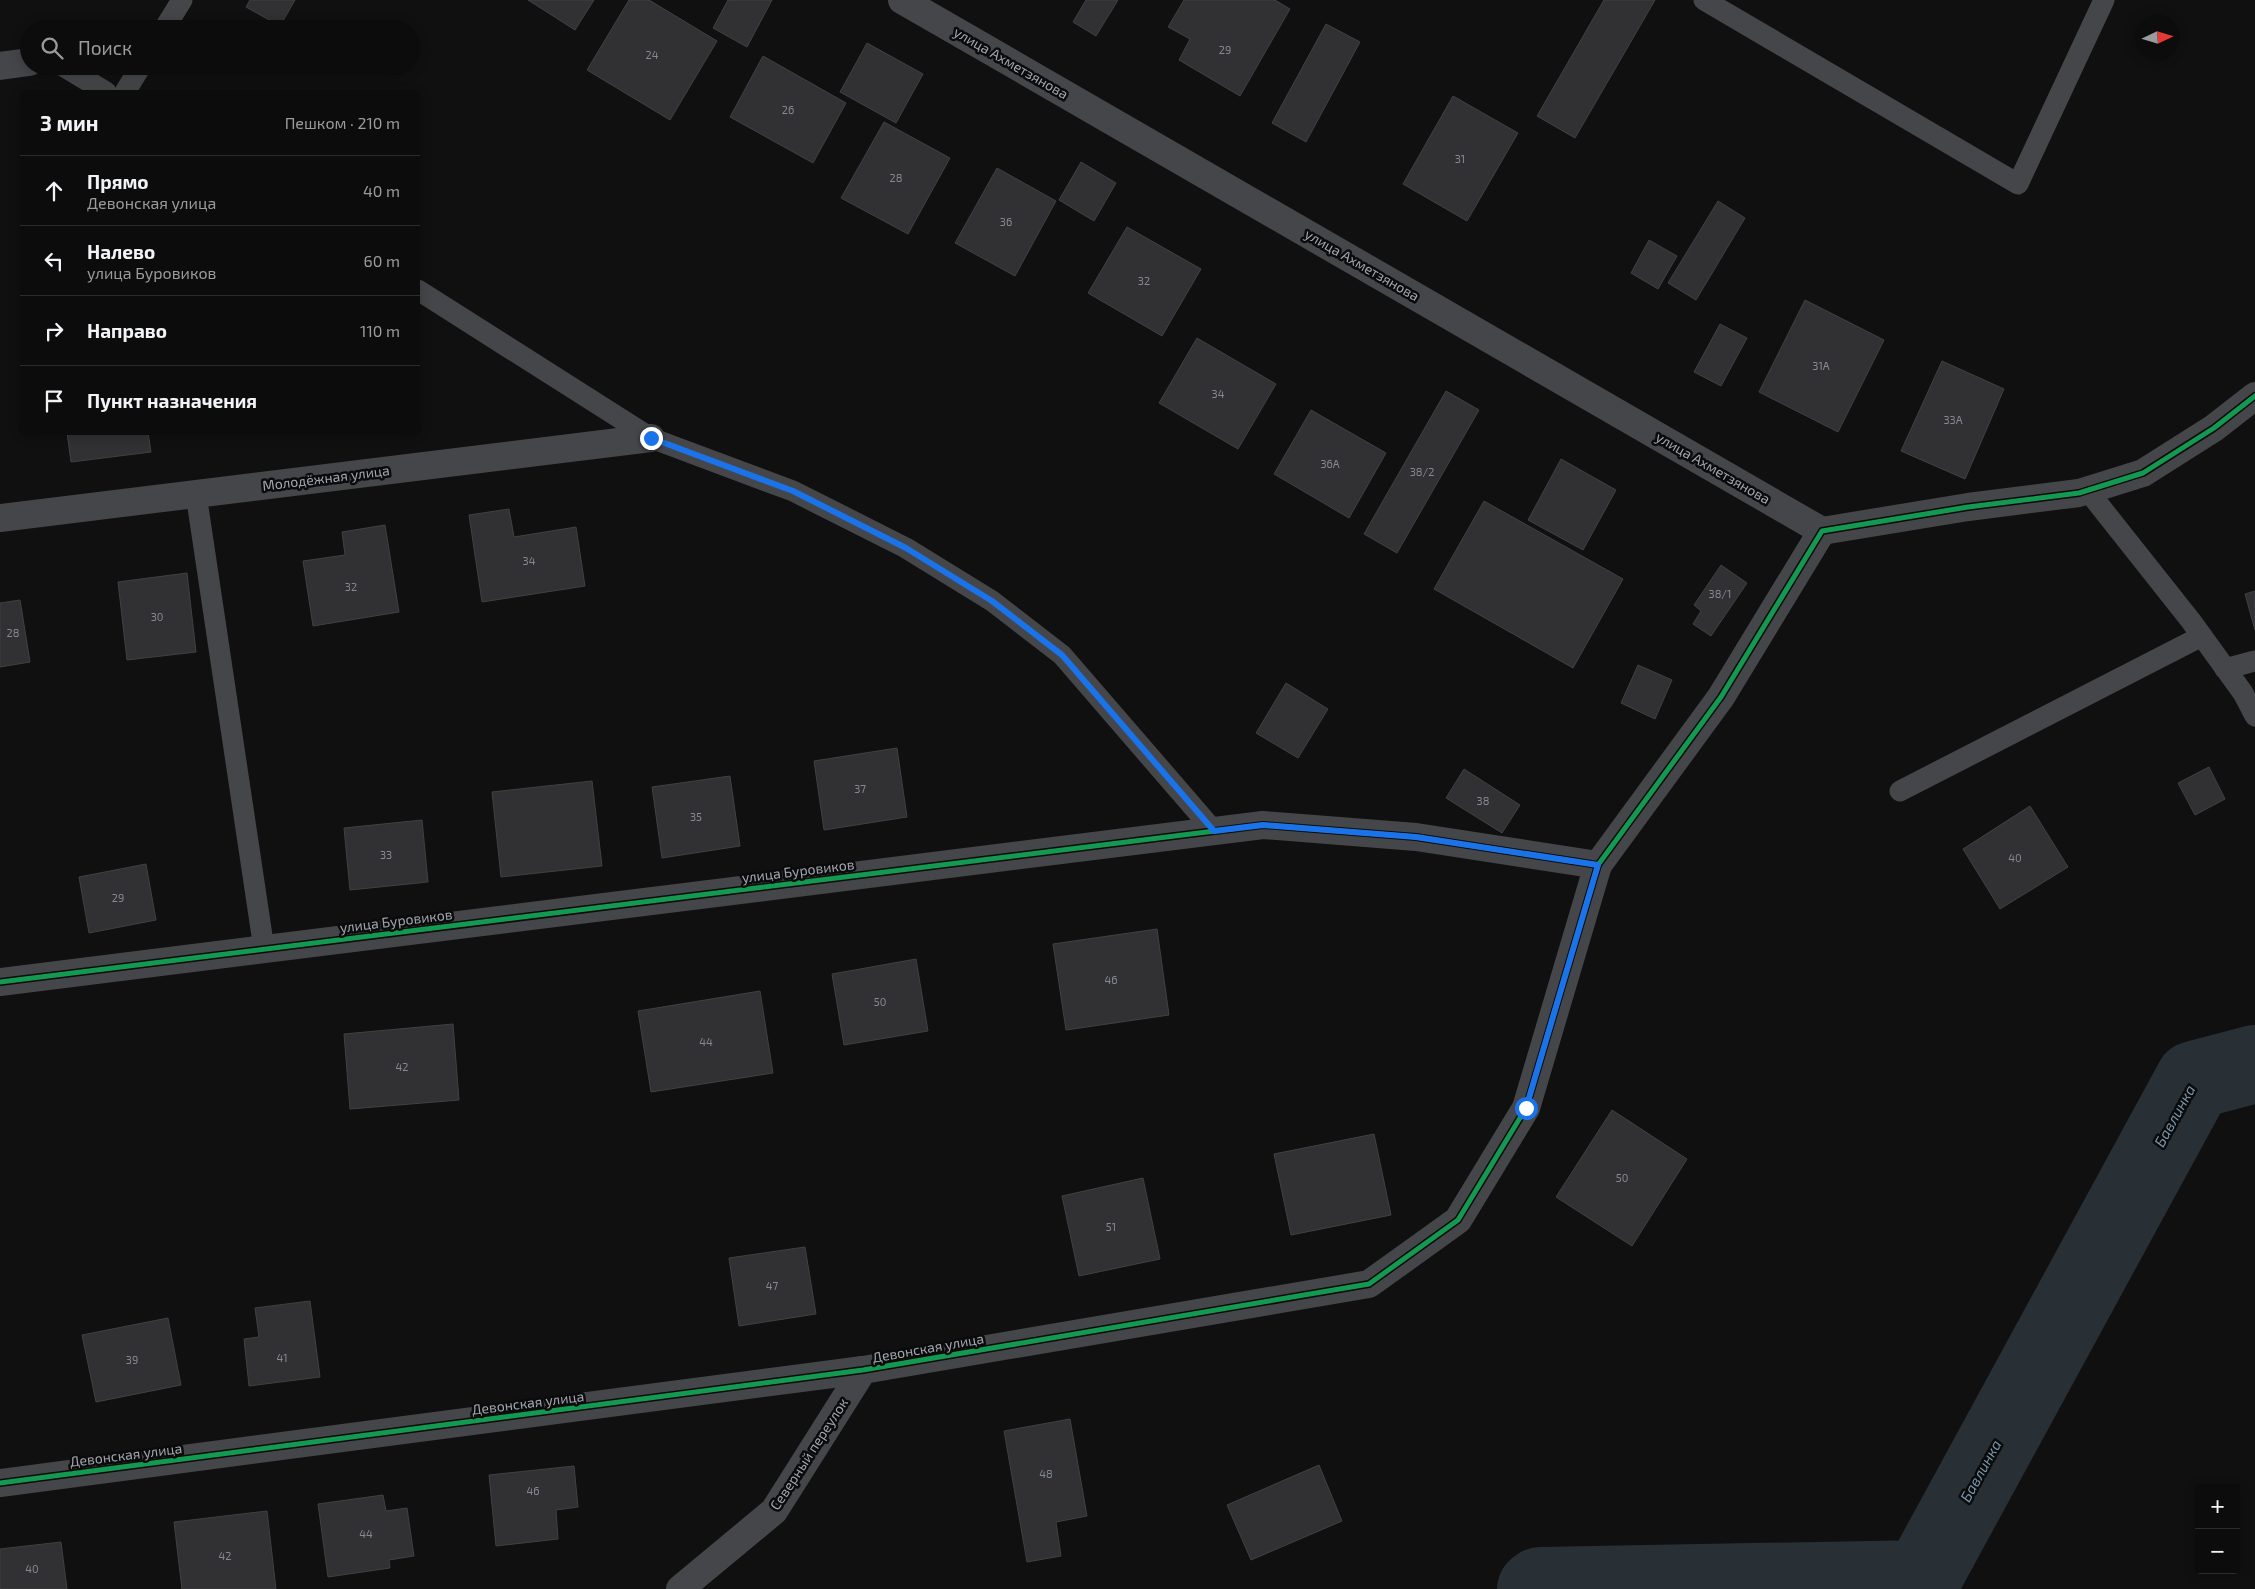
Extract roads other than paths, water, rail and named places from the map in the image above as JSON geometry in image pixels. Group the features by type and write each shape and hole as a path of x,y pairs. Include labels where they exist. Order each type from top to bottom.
{"street":[{"name":"улица Ахметзянова","path":"902,0 1822,531"},
{"path":"0,66 20,63"},
{"path":"1822,531 2088,491 2143,473 2214,428 2255,396"},
{"name":"Молодёжная улица","path":"0,518 651,438"},
{"name":"Девонская улица","path":"0,1483 863,1370 1369,1284 1458,1220 1526,1108 1598,865 1721,697 1822,531"},
{"name":"улица Буровиков","path":"0,982 1263,825 1416,837 1598,865"},
{"name":"Северный переулок","path":"680,1589 774,1511 863,1370"}],"lane":[{"path":"170,20 182,0"},
{"path":"1704,0 2018,184 2104,0"},
{"path":"78,75 103,90"},
{"path":"127,90 136,75"},
{"path":"420,291 651,438 793,491 906,548 992,601 1062,655 1214,831"},
{"path":"2088,491 2202,636 2243,693 2255,716"},
{"path":"196,494 264,949"},
{"path":"1900,791 2202,636"},
{"path":"2225,669 2255,661"}],"waterway":[{"name":"Бавлинка","path":"1536,1589 1540,1586 1922,1579 2194,1080 2255,1064"}]}
